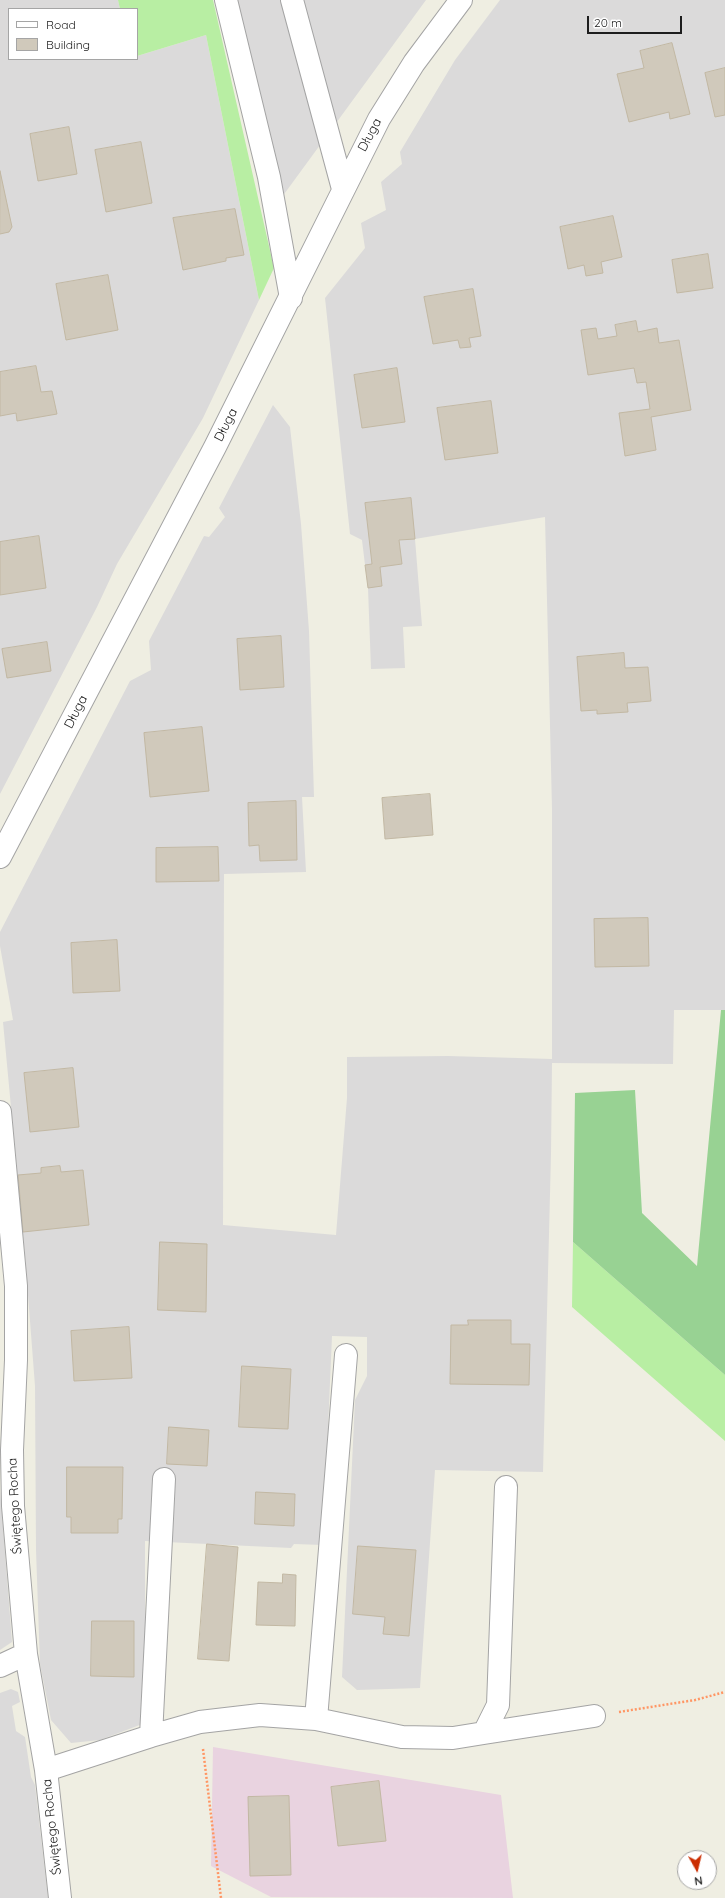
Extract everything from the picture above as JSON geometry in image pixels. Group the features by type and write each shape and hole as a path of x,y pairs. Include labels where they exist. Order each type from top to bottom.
{"street":[{"path":"226,0 268,177 291,298"},
{"path":"292,0 342,189"},
{"name":"Długa","path":"0,857 215,447 291,298 342,189 379,119 414,63 461,0"},
{"name":"Świętego Rocha","path":"0,1112 16,1286 16,1360 12,1450 13,1506 26,1654 46,1770 60,1898"},
{"path":"316,1719 346,1355"},
{"path":"151,1736 164,1479"},
{"path":"484,1733 498,1705 506,1487"},
{"path":"0,1666 26,1654"},
{"path":"46,1770 151,1736 200,1722 260,1715 316,1719 402,1737 453,1738 594,1716"}],"path":[{"path":"594,1716 695,1700 725,1692"},
{"path":"200,1722 221,1898"}],"shaded area":[{"path":"0,0 118,0 120,8 8,8 8,60 138,60 138,56 206,35 259,300 203,418 117,564 97,607 0,794"},
{"path":"237,0 426,0 282,197 259,87"},
{"path":"500,0 725,0 725,1010 674,1010 673,1064 552,1063 543,1472 435,1470 420,1688 357,1690 342,1677 355,1400 367,1376 367,1337 332,1336 323,1545 294,1544 291,1548 145,1541 145,1723 100,1740 71,1743 51,1720 40,1664 36,1550 35,1386 25,1256 3,1022 13,1020 0,946 0,932 130,681 151,670 149,641 204,536 209,537 225,517 219,508 273,405 290,427 301,524 309,631 314,797 302,797 306,872 224,874 223,1225 336,1235 347,1098 347,1057 448,1056 552,1059 552,809 545,517 415,539 422,626 403,627 405,668 371,669 368,588 362,540 350,534 325,298 365,248 361,223 386,210 381,182 402,164 400,152 455,60"},
{"path":"0,1488 12,1642 0,1650"},
{"path":"11,1689 18,1692 20,1702 12,1706 16,1731 25,1737 31,1777 35,1785 48,1898 0,1898 0,1693"},
{"path":"213,1747 501,1795 513,1898 271,1897 211,1866"}],"green space":[{"path":"118,0 213,0 274,268 259,300 206,35 138,56 138,8 120,8"},
{"path":"721,1010 725,1010 725,1375 573,1242 575,1093 635,1090 642,1213 697,1266"},
{"path":"573,1242 725,1375 725,1441 572,1307"}],"building":[{"path":"672,43 690,114 670,119 669,112 629,122 617,74 644,68 640,51"},
{"path":"725,68 725,115 715,117 705,73"},
{"path":"69,127 77,174 38,181 30,134"},
{"path":"141,142 152,203 106,212 95,150"},
{"path":"0,171 12,227 9,232 0,234"},
{"path":"235,209 244,255 226,258 226,261 183,270 173,218"},
{"path":"613,216 622,257 601,262 603,273 586,276 584,265 568,269 560,227"},
{"path":"708,254 713,288 677,293 672,260"},
{"path":"108,275 118,330 66,340 56,284"},
{"path":"473,289 481,336 469,338 471,347 460,348 458,340 433,344 424,297"},
{"path":"636,321 638,332 657,328 659,343 679,340 691,410 651,417 656,450 625,456 619,413 650,409 646,382 637,383 634,368 588,375 581,330 596,328 598,339 617,336 615,325"},
{"path":"36,366 41,392 52,391 57,414 17,421 16,413 0,416 0,372"},
{"path":"397,368 405,422 362,428 354,375"},
{"path":"491,401 498,453 445,460 437,408"},
{"path":"411,498 415,539 399,540 402,564 380,567 382,586 368,588 365,565 372,564 365,503"},
{"path":"39,536 46,588 0,595 0,542"},
{"path":"281,636 284,687 240,690 237,639"},
{"path":"47,642 51,671 7,678 2,649"},
{"path":"624,653 625,668 648,667 651,701 627,703 628,712 597,714 597,710 581,711 577,657"},
{"path":"202,727 209,791 150,797 144,733"},
{"path":"430,794 433,835 385,839 382,798"},
{"path":"296,801 297,860 260,861 259,845 249,846 248,803"},
{"path":"218,847 219,881 156,882 156,848"},
{"path":"648,918 649,966 595,967 594,919"},
{"path":"117,940 120,991 73,993 71,943"},
{"path":"73,1068 79,1127 30,1132 24,1073"},
{"path":"60,1166 61,1172 83,1170 89,1225 23,1232 18,1175 41,1173 41,1168"},
{"path":"160,1242 207,1244 206,1312 158,1310"},
{"path":"468,1320 511,1320 511,1344 530,1344 529,1385 450,1384 451,1325 468,1325"},
{"path":"129,1327 132,1378 74,1381 71,1331"},
{"path":"242,1366 291,1369 288,1429 239,1427"},
{"path":"169,1427 209,1430 207,1466 167,1464"},
{"path":"67,1467 123,1467 122,1519 118,1519 118,1533 71,1533 71,1517 67,1517"},
{"path":"256,1492 295,1494 294,1526 255,1524"},
{"path":"207,1544 238,1547 229,1661 198,1659"},
{"path":"358,1546 416,1550 409,1636 383,1634 385,1617 353,1614"},
{"path":"283,1574 296,1575 295,1626 256,1625 258,1582 282,1583"},
{"path":"92,1621 134,1621 134,1677 91,1676"},
{"path":"379,1781 386,1841 338,1846 331,1787"},
{"path":"289,1796 291,1875 250,1876 248,1797"}]}
